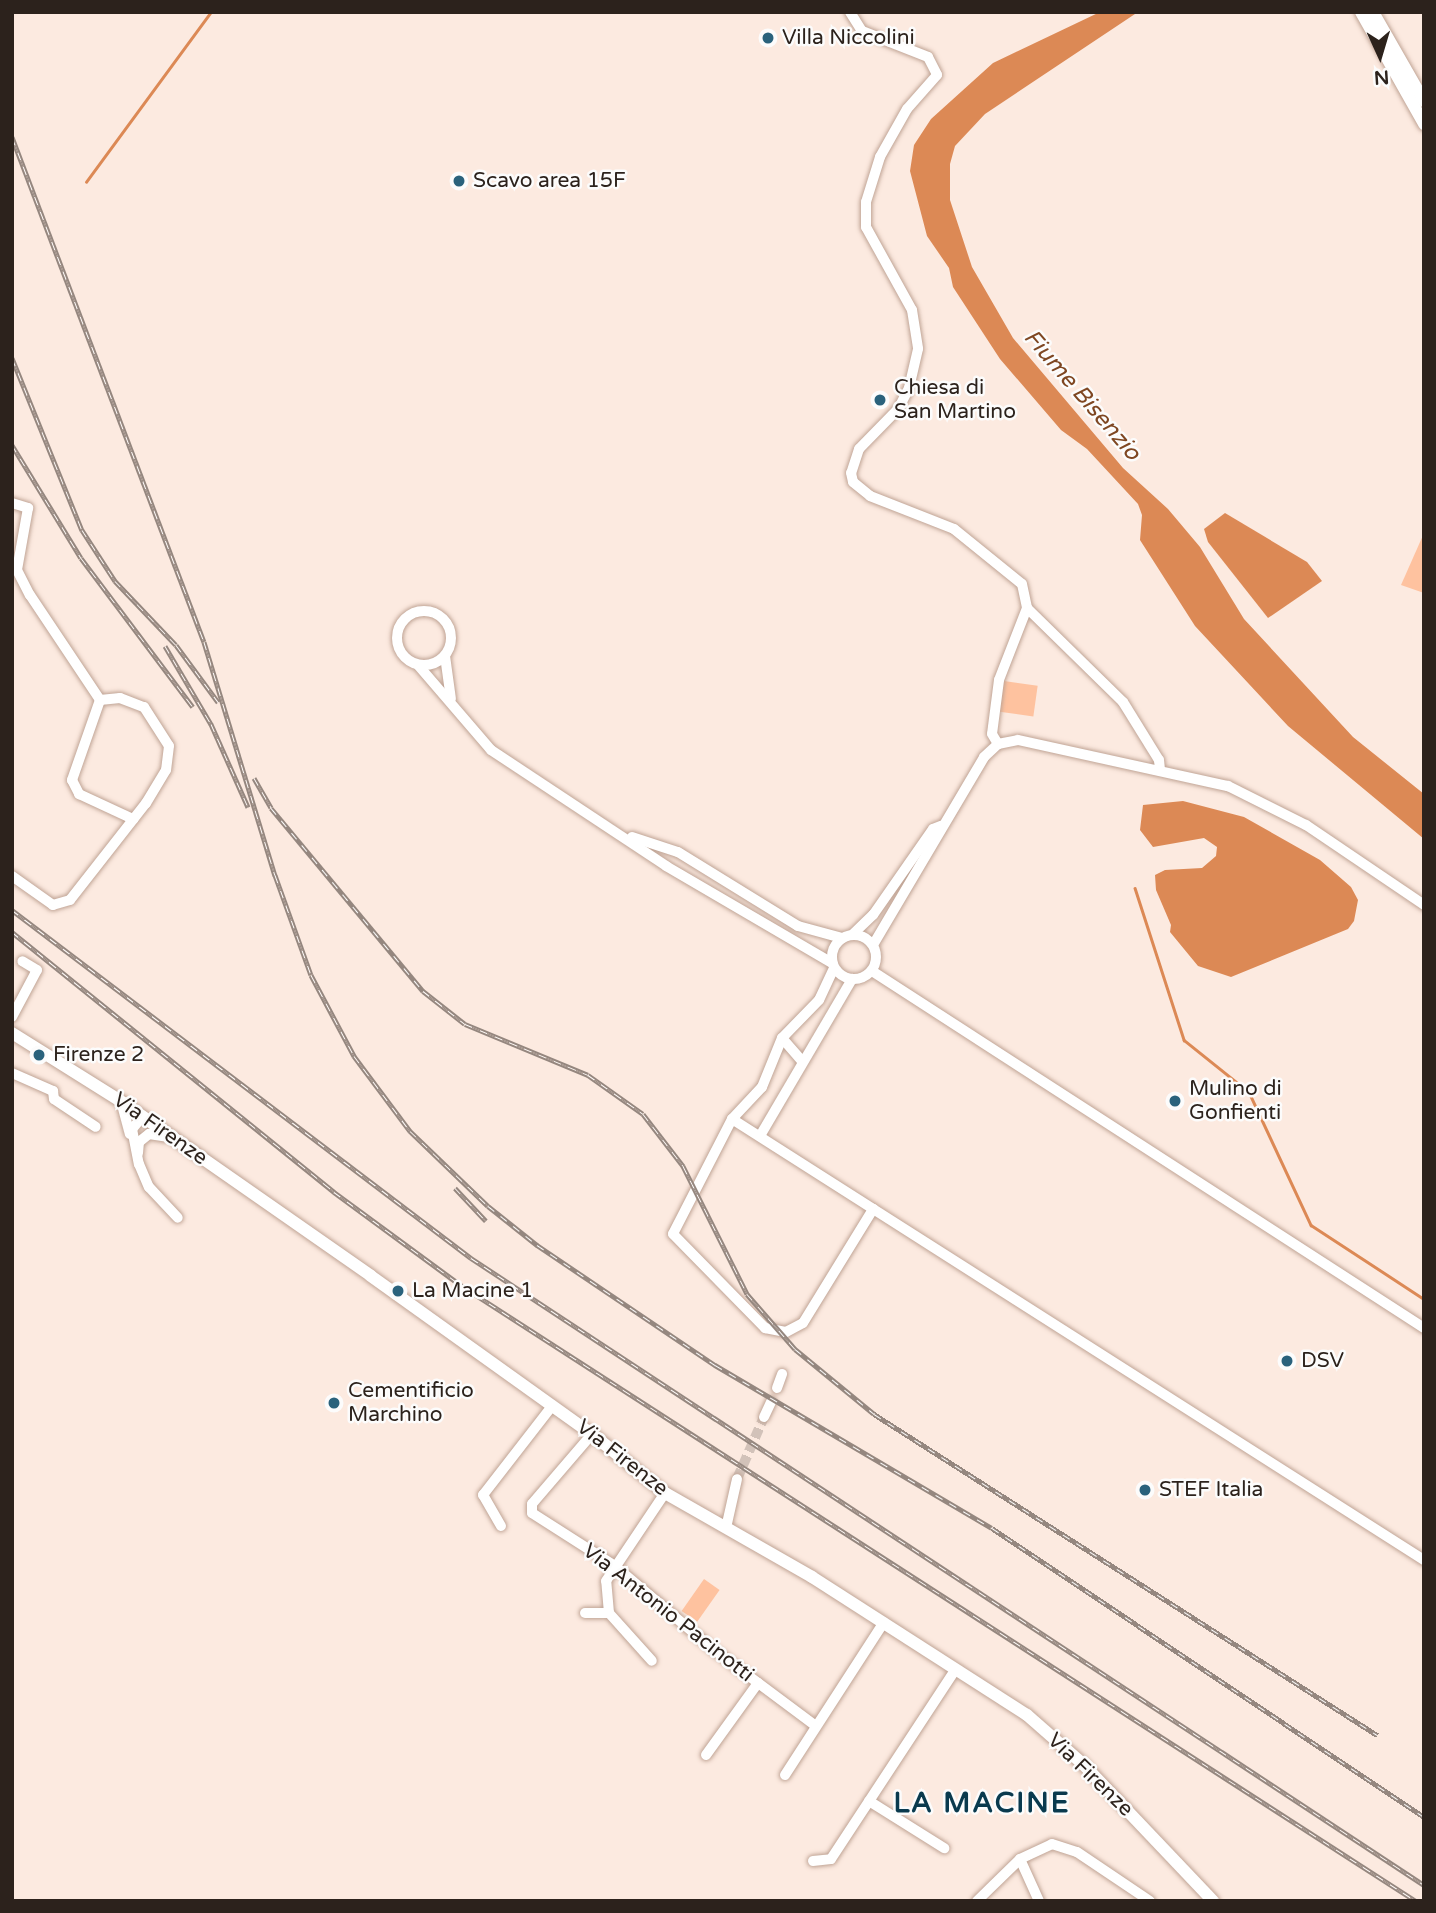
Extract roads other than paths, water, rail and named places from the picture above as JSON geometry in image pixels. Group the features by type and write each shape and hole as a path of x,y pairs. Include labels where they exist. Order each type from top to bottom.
{"main road":[{"path":"1361,12 1424,124"},
{"path":"1373,12 1424,102"},
{"name":"Via Firenze","path":"13,1036 143,1116 592,1434 665,1493 884,1622 1027,1715 1083,1764 1213,1901"}],"street":[{"path":"850,12 862,31 928,57 937,75 907,109 880,157 866,202 866,227 912,310 918,349 909,388 899,408 859,449 851,473 853,482 870,496 954,529 1018,579 1026,592 1027,608 999,680 992,734 998,744"},
{"path":"16,503 28,508 17,570 100,700"},
{"path":"1027,608 1123,702 1159,760 1160,770"},
{"path":"418,665 433,664 445,656 452,642 446,621 433,612 417,612 404,620 397,638 401,652 418,665 491,750 622,834 666,866 852,979"},
{"path":"445,656 451,703"},
{"path":"12,876 46,901 63,904 133,819 166,770 169,746 144,707 108,696 100,700 72,780 79,794 133,819"},
{"path":"872,971 876,958 873,945 942,835 942,826 984,757 998,744 1035,742 1227,786 1277,808 1424,905"},
{"path":"873,1209 803,1323 779,1333 760,1324 673,1234 732,1119 762,1087 782,1038 819,1000 833,965 833,948 873,915 933,829 942,826"},
{"path":"622,834 678,852 798,926 842,938"},
{"path":"853,934 873,945"},
{"path":"12,1017 37,970 22,961"},
{"path":"760,1136 801,1060 852,979 872,971"},
{"path":"872,971 1424,1328"},
{"path":"782,1038 801,1060"},
{"path":"12,1073 53,1091 54,1099 96,1127"},
{"path":"121,1101 135,1140 139,1164 149,1187 178,1218"},
{"path":"135,1140 143,1116"},
{"path":"732,1119 1424,1560"},
{"path":"135,1140 161,1133 175,1139"},
{"path":"777,1388 782,1374"},
{"path":"764,1417 771,1402"},
{"path":"501,1526 483,1495 552,1406"},
{"name":"Via Antonio Pacinotti","path":"592,1434 531,1509 615,1566 758,1683 816,1726"},
{"path":"726,1528 737,1479"},
{"path":"652,1661 609,1613 606,1581 665,1493"},
{"path":"586,1613 609,1613"},
{"path":"785,1775 884,1622"},
{"path":"813,1861 831,1859 956,1669"},
{"path":"706,1755 758,1683"},
{"path":"869,1801 944,1848"},
{"path":"977,1901 1020,1859 1039,1847 1065,1845 1150,1901"},
{"path":"1020,1859 1039,1901"}],"waterway":[{"path":"86,182 211,12"},
{"path":"1135,888 1184,1040 1249,1092 1311,1225 1424,1299"}],"tunnel":[{"path":"737,1479 764,1417"}],"railway":[{"path":"12,137 204,642 275,875 311,975 354,1056 410,1131 488,1206 537,1245 715,1365 992,1528 1424,1817"},
{"path":"12,358 82,530 115,581 176,645 218,702"},
{"path":"12,445 81,558 193,707"},
{"path":"165,646 211,724 248,807"},
{"path":"254,778 271,808 423,991 465,1024 588,1075 643,1114 683,1166 747,1294 795,1349 874,1414 1377,1735"},
{"path":"12,910 471,1258 1424,1885"},
{"path":"12,932 334,1192 462,1286 1416,1901"},
{"path":"455,1188 486,1221"}],"place":[{"name":"Villa Niccolini","path":"768,38"},
{"name":"Scavo area 15F","path":"459,181"},
{"name":"Chiesa di San Martino","path":"880,400"},
{"name":"Firenze 2","path":"39,1055"},
{"name":"Mulino di Gonfienti","path":"1175,1101"},
{"name":"La Macine 1","path":"398,1291"},
{"name":"DSV","path":"1287,1361"},
{"name":"Cementificio Marchino","path":"334,1403"},
{"name":"STEF Italia","path":"1145,1490"}],"district":[{"name":"LA MACINE","path":"982,1803"}],"water label":[{"name":"Fiume Bisenzio","path":"1082,395"}]}
